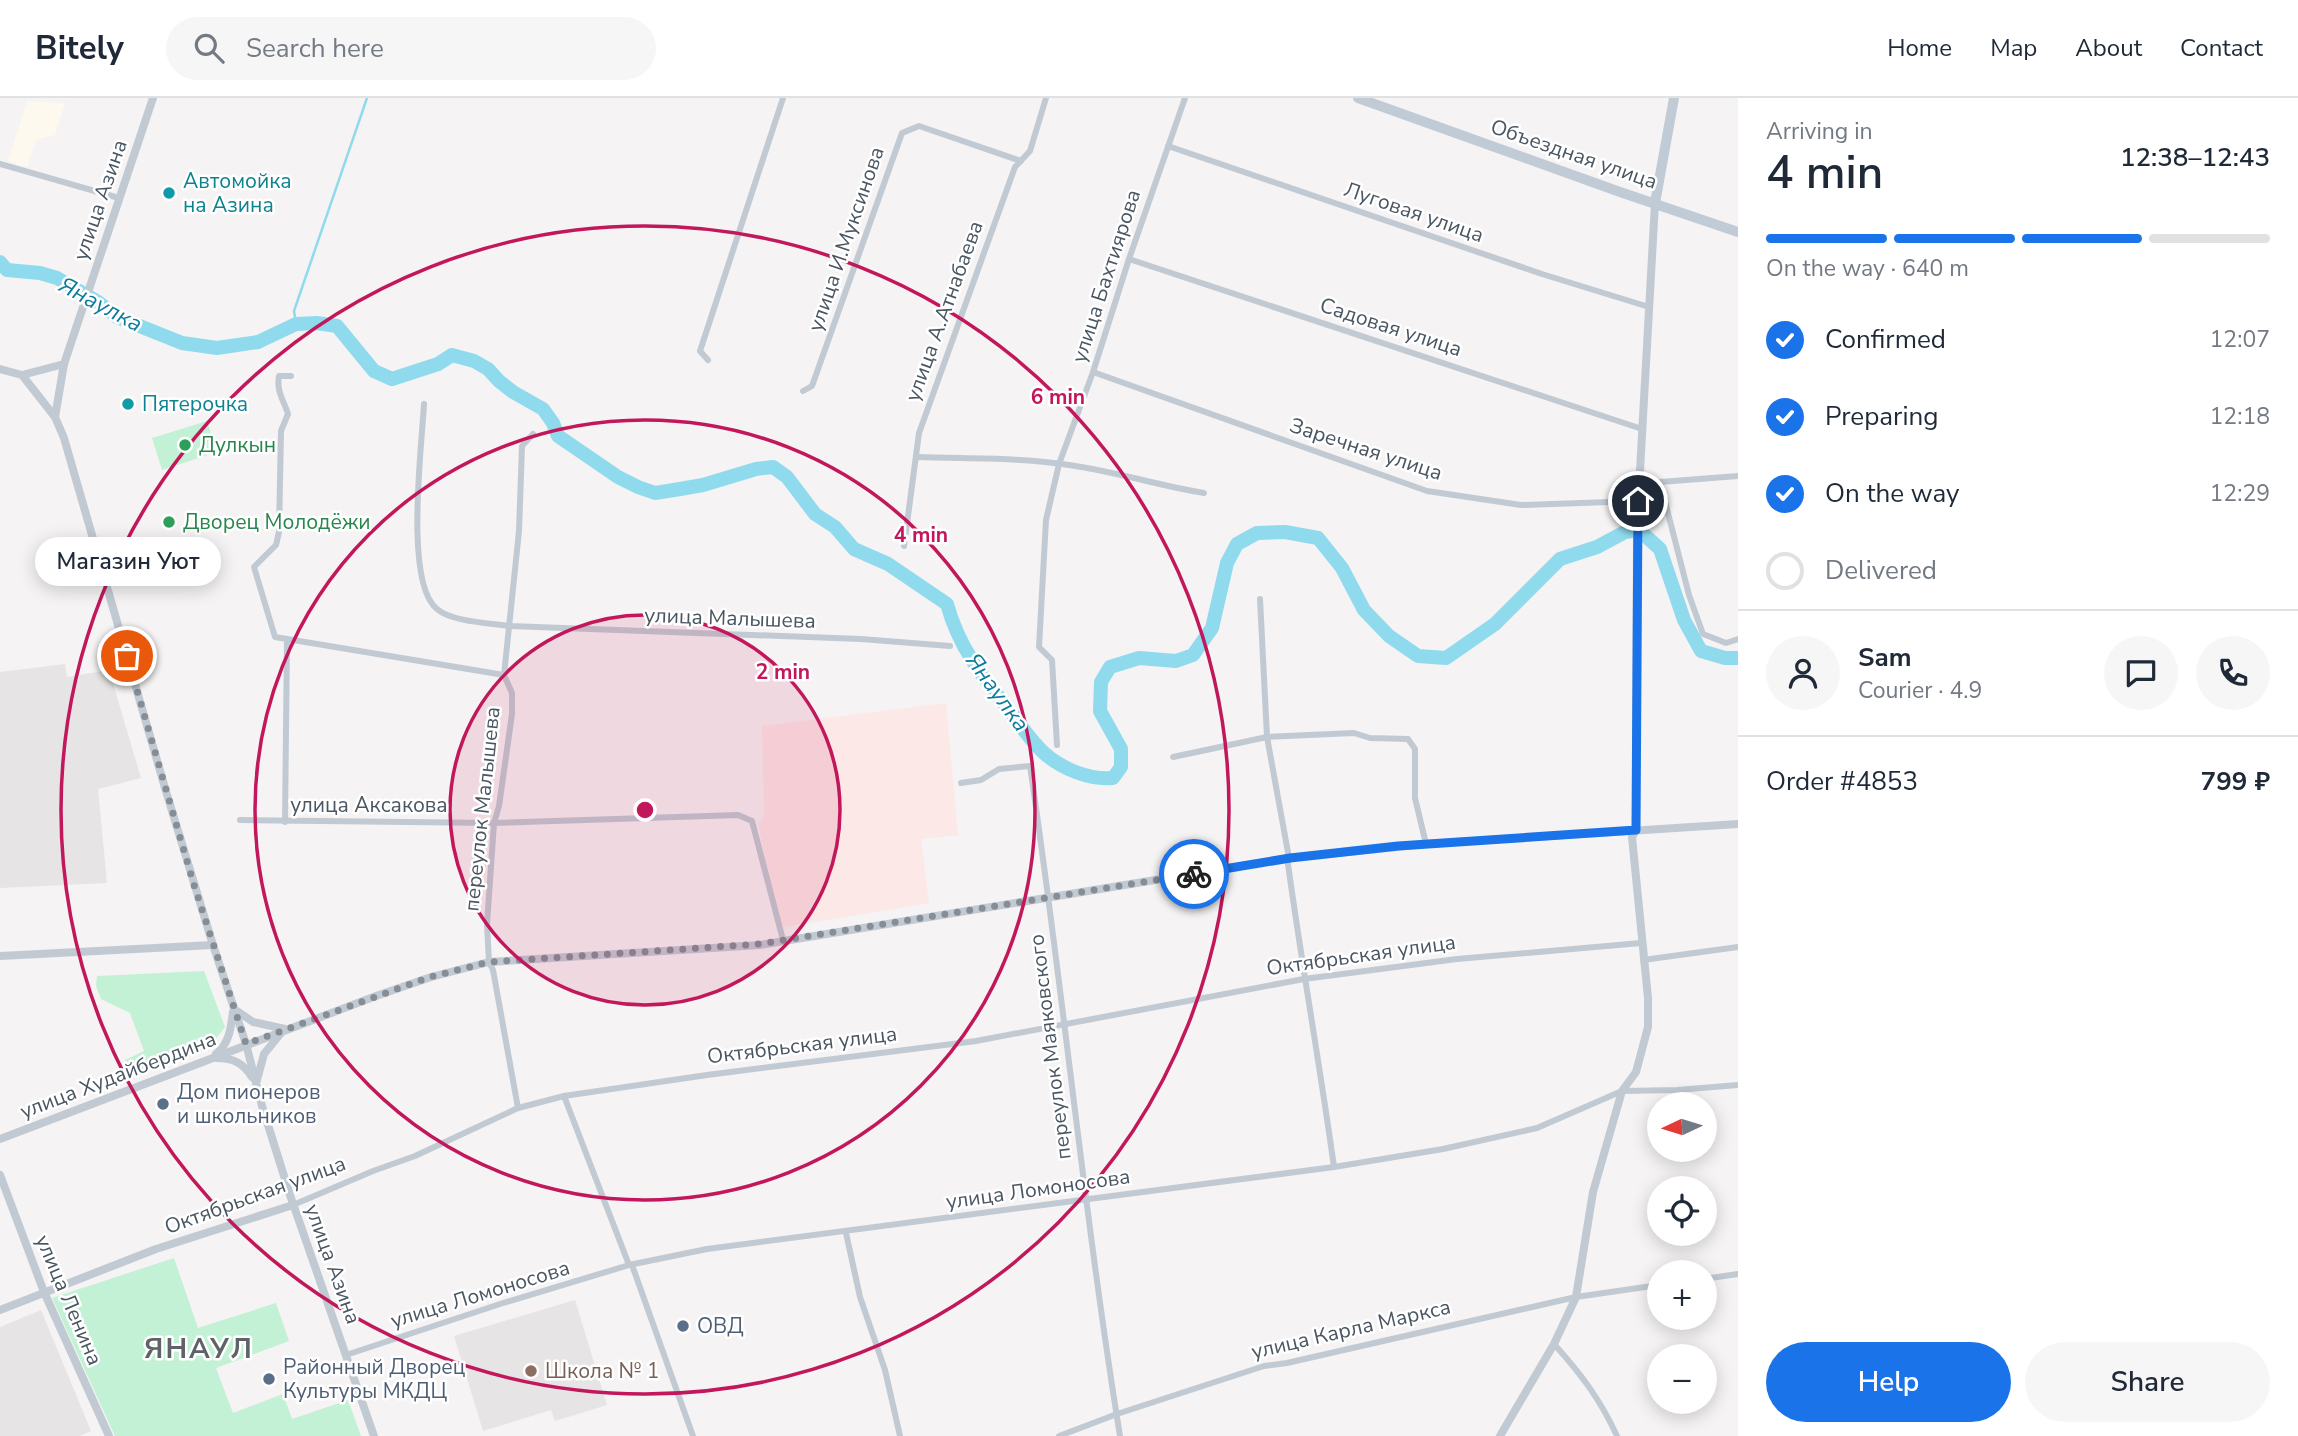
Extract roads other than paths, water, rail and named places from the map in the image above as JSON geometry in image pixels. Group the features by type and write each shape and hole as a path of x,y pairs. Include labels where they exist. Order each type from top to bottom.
{"main road":[{"name":"Объездная улица","path":"1358,98 1738,232"},
{"path":"1655,203 1674,98"}],"street":[{"name":"улица Азина","path":"153,98 64,364 55,417 64,438 213,945 246,1044 293,1205 374,1436"},
{"path":"708,360 700,351 783,98"},
{"name":"улица А.Атнабаева","path":"904,546 919,433 1015,167 1030,151 1046,98"},
{"name":"улица Бахтиярова","path":"1057,744 1052,660 1039,647 1046,520 1059,464 1093,372 1129,258 1185,98"},
{"name":"улица И.Муксинова","path":"803,391 813,386 902,133 919,126 1021,161"},
{"name":"Луговая улица","path":"1168,146 1494,258 1649,307"},
{"path":"0,164 119,198"},
{"path":"1500,1436 1554,1343 1576,1297 1593,1192 1622,1090 1636,1072 1648,1027 1648,998 1632,836 1636,830 1637,524 1655,203"},
{"name":"Садовая улица","path":"1129,258 1642,429"},
{"path":"0,369 22,375 64,364"},
{"name":"Заречная улица","path":"1093,372 1427,491 1521,505 1638,501"},
{"path":"22,375 55,417"},
{"path":"290,376 279,376 278,382 281,399 288,414 281,431 279,532 276,545 254,567 275,637 504,675"},
{"name":"улица Малышева","path":"424,404 418,552 426,599 438,611 455,617 510,626 861,639 950,646"},
{"name":"переулок Малышева","path":"518,1108 493,970 489,962 487,924 494,823 499,806 512,714 512,693 504,675 519,531 522,446 533,434"},
{"path":"916,457 1059,464 1114,473 1158,486 1204,493"},
{"path":"1639,488 1660,482 1738,476"},
{"path":"1660,482 1689,595 1703,634 1726,643 1738,639"},
{"path":"1260,599 1267,737 1290,858 1288,864 1304,979 1322,1078 1334,1167"},
{"path":"285,822 288,639"},
{"path":"1173,757 1267,737 1354,733 1370,738 1408,739 1415,749 1415,798 1426,844"},
{"name":"переулок Маяковского","path":"961,783 981,780 999,769 1030,766 1086,1199 1120,1436"},
{"name":"улица Аксакова","path":"240,820 494,823 738,815 752,821 783,940"},
{"name":"улица Худайбердина","path":"0,1139 285,1029 430,977 489,962 747,946 1290,858 1426,844 1738,824"},
{"name":"Октябрьская улица","path":"0,1310 156,1249 293,1205 415,1156 518,1108 564,1096 976,1041 1304,979 1457,959 1641,943"},
{"path":"0,956 213,945"},
{"path":"1643,960 1738,947"},
{"path":"210,1058 221,1050 226,1042 231,1031 234,1010 254,1022 285,1029 264,1054 257,1084"},
{"path":"210,1058 225,1058 244,1065 257,1084"},
{"name":"улица Ломоносова","path":"346,1354 631,1265 707,1250 1334,1167 1443,1149 1537,1128 1622,1090 1677,1090 1738,1085"},
{"path":"564,1096 631,1265 693,1436"},
{"name":"улица Ленина","path":"0,1175 44,1292 106,1435"},
{"path":"846,1233 860,1297 886,1370 900,1436"},
{"path":"1717,1277 1738,1274"},
{"name":"улица Карла Маркса","path":"1059,1436 1264,1366 1576,1297 1647,1287"},
{"path":"1554,1343 1601,1402 1617,1436"}],"waterway":[{"path":"296,324 294,311 367,98"},
{"name":"Янаулка","path":"0,262 7,270 40,273 57,278 98,302 117,317 182,343 217,348 258,342 296,324 317,323 337,326 374,371 392,379 438,364 452,355 474,361 488,369 513,392 543,409 558,436 618,477 655,493 703,485 756,469 773,467 787,477 815,514 835,527 854,549 888,564 947,604 972,661 1030,738 1051,759 1085,775 1113,778 1121,767 1121,749 1100,711 1101,682 1110,667 1139,658 1176,661 1193,655 1212,628 1227,563 1237,544 1257,533 1285,532 1318,538 1342,568 1364,610 1389,636 1418,656 1446,658 1495,624 1560,559 1597,547 1625,532 1639,530 1660,549 1684,620 1701,651 1725,658 1738,658"}],"place":[{"name":"Автомойка на Азина","path":"169,193"},
{"name":"Пятерочка","path":"128,404"},
{"name":"Дулкын","path":"185,445"},
{"name":"Дворец Молодёжи","path":"169,522"},
{"name":"Магазин Уют","path":"127,656"},
{"name":"Дом пионеров и школьников","path":"163,1104"},
{"name":"ОВД","path":"683,1326"},
{"name":"Школа № 1","path":"531,1371"},
{"name":"Районный Дворец Культуры МКДЦ","path":"269,1379"}],"district":[{"name":"ЯНАУЛ","path":"199,1348"}]}
